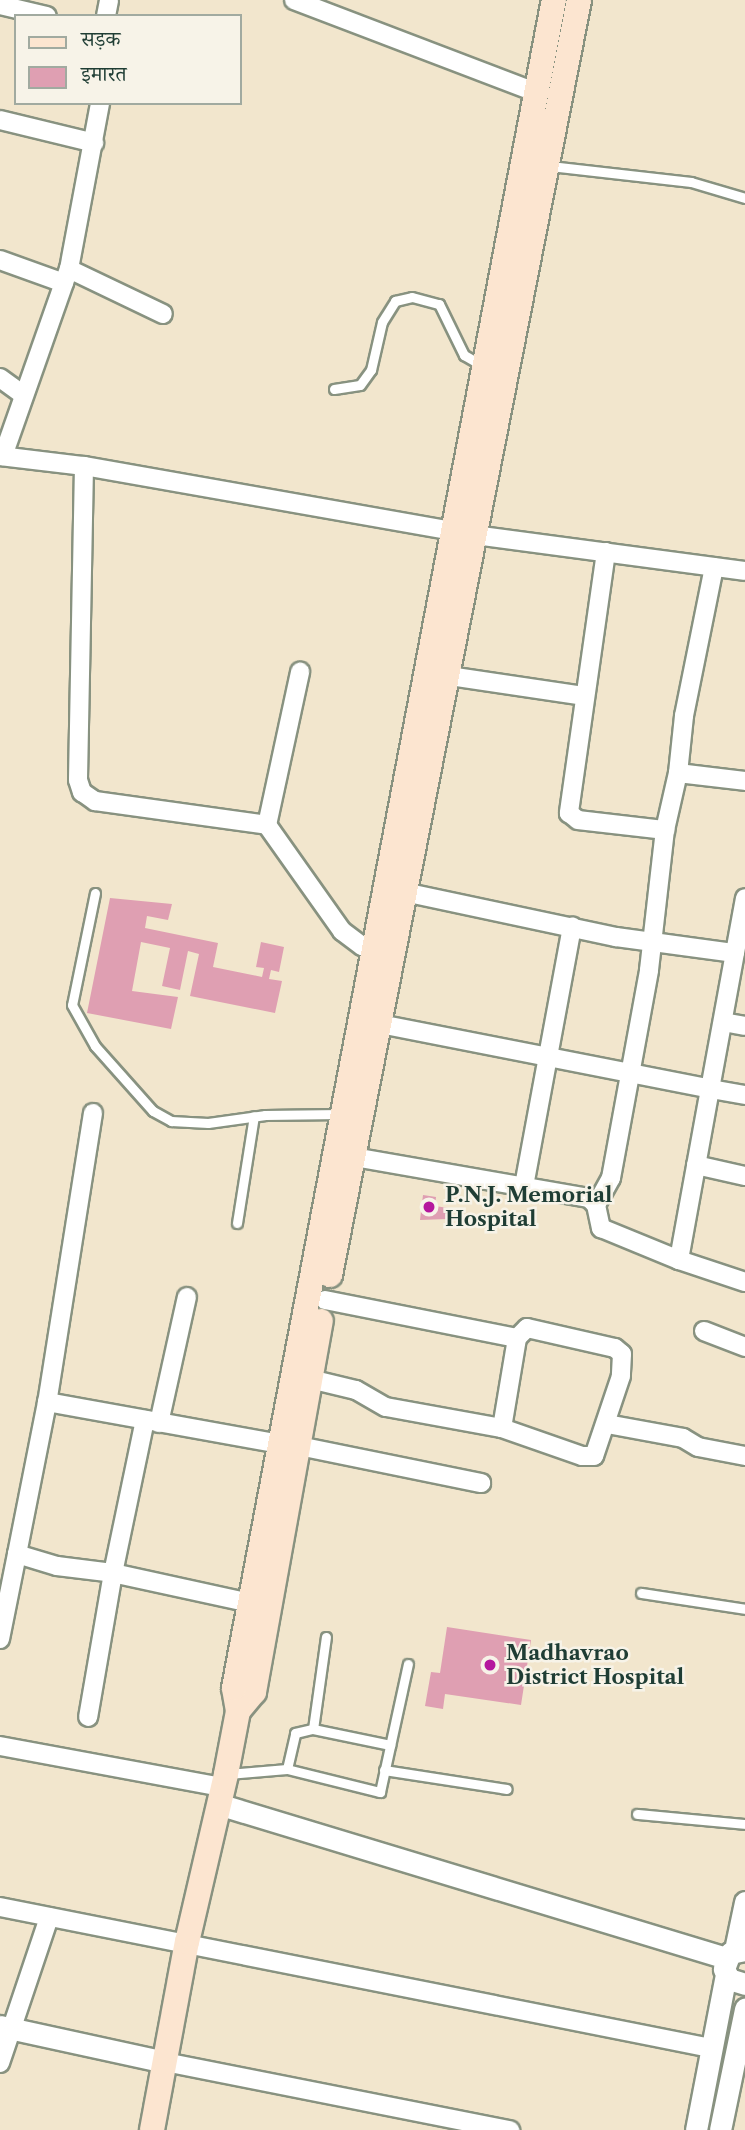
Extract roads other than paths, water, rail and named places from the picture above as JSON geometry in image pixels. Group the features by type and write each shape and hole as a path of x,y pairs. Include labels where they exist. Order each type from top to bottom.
{"main road":[{"path":"152,2130 187,1942 238,1711 234,1688 251,1604 289,1445 310,1379 354,1157 376,950 464,533 535,164 537,93 554,0"},
{"path":"238,1711 254,1692 289,1445 344,1114 363,1058 380,1024 404,892 449,676 464,533 486,368 535,164 579,0"}],"street":[{"path":"294,0 537,93"},
{"path":"0,5 38,14"},
{"path":"100,105 67,276 1,457 84,466 464,533 745,571"},
{"path":"0,120 94,143"},
{"path":"0,260 67,276 163,314"},
{"path":"0,378 23,395"},
{"path":"84,466 78,780 82,792 95,801 267,825 342,931 362,946 376,950"},
{"path":"606,552 569,813 578,820 665,830"},
{"path":"596,1205 611,1178 653,942 665,830 678,773 684,716 714,567"},
{"path":"267,825 300,673"},
{"path":"449,676 585,696"},
{"path":"678,773 745,781"},
{"path":"404,892 653,942 735,953"},
{"path":"679,1260 745,898"},
{"path":"524,1186 572,926"},
{"path":"723,1022 745,1026"},
{"path":"380,1024 745,1095"},
{"path":"0,1639 47,1402 93,1113"},
{"path":"354,1157 589,1198 596,1205 601,1228 679,1260 745,1282"},
{"path":"696,1166 745,1176"},
{"path":"88,1717 113,1573 187,1297"},
{"path":"325,1300 516,1338"},
{"path":"310,1379 356,1390 386,1407 502,1428 588,1457 598,1451 621,1376 619,1350 527,1328 516,1338 502,1428"},
{"path":"704,1331 745,1347"},
{"path":"47,1402 289,1445 481,1483"},
{"path":"607,1424 684,1438 698,1447 745,1456"},
{"path":"17,1554 57,1566 113,1573 251,1604"},
{"path":"0,1746 222,1788 733,1958 745,1984"},
{"path":"696,2130 711,2048 745,1902"},
{"path":"0,1907 711,2048"},
{"path":"0,2063 6,2028 48,1917"},
{"path":"720,2130 745,2009"},
{"path":"6,2028 510,2130"}],"lane":[{"path":"535,164 691,182 745,198"},
{"path":"334,389 360,385 371,370 382,322 394,301 412,297 439,304 464,355 486,368"},
{"path":"95,893 72,1005 96,1046 153,1111 171,1121 208,1123 254,1116 344,1114"},
{"path":"237,1223 254,1116"},
{"path":"641,1593 745,1609"},
{"path":"313,1729 326,1637"},
{"path":"222,1788 287,1769 380,1792 408,1664"},
{"path":"287,1769 295,1732 313,1729 390,1745"},
{"path":"384,1770 507,1789"},
{"path":"637,1814 745,1824"}],"place":[{"name":"P.N.J. Memorial Hospital","path":"429,1207"},
{"name":"Madhavrao District Hospital","path":"490,1665"}]}
